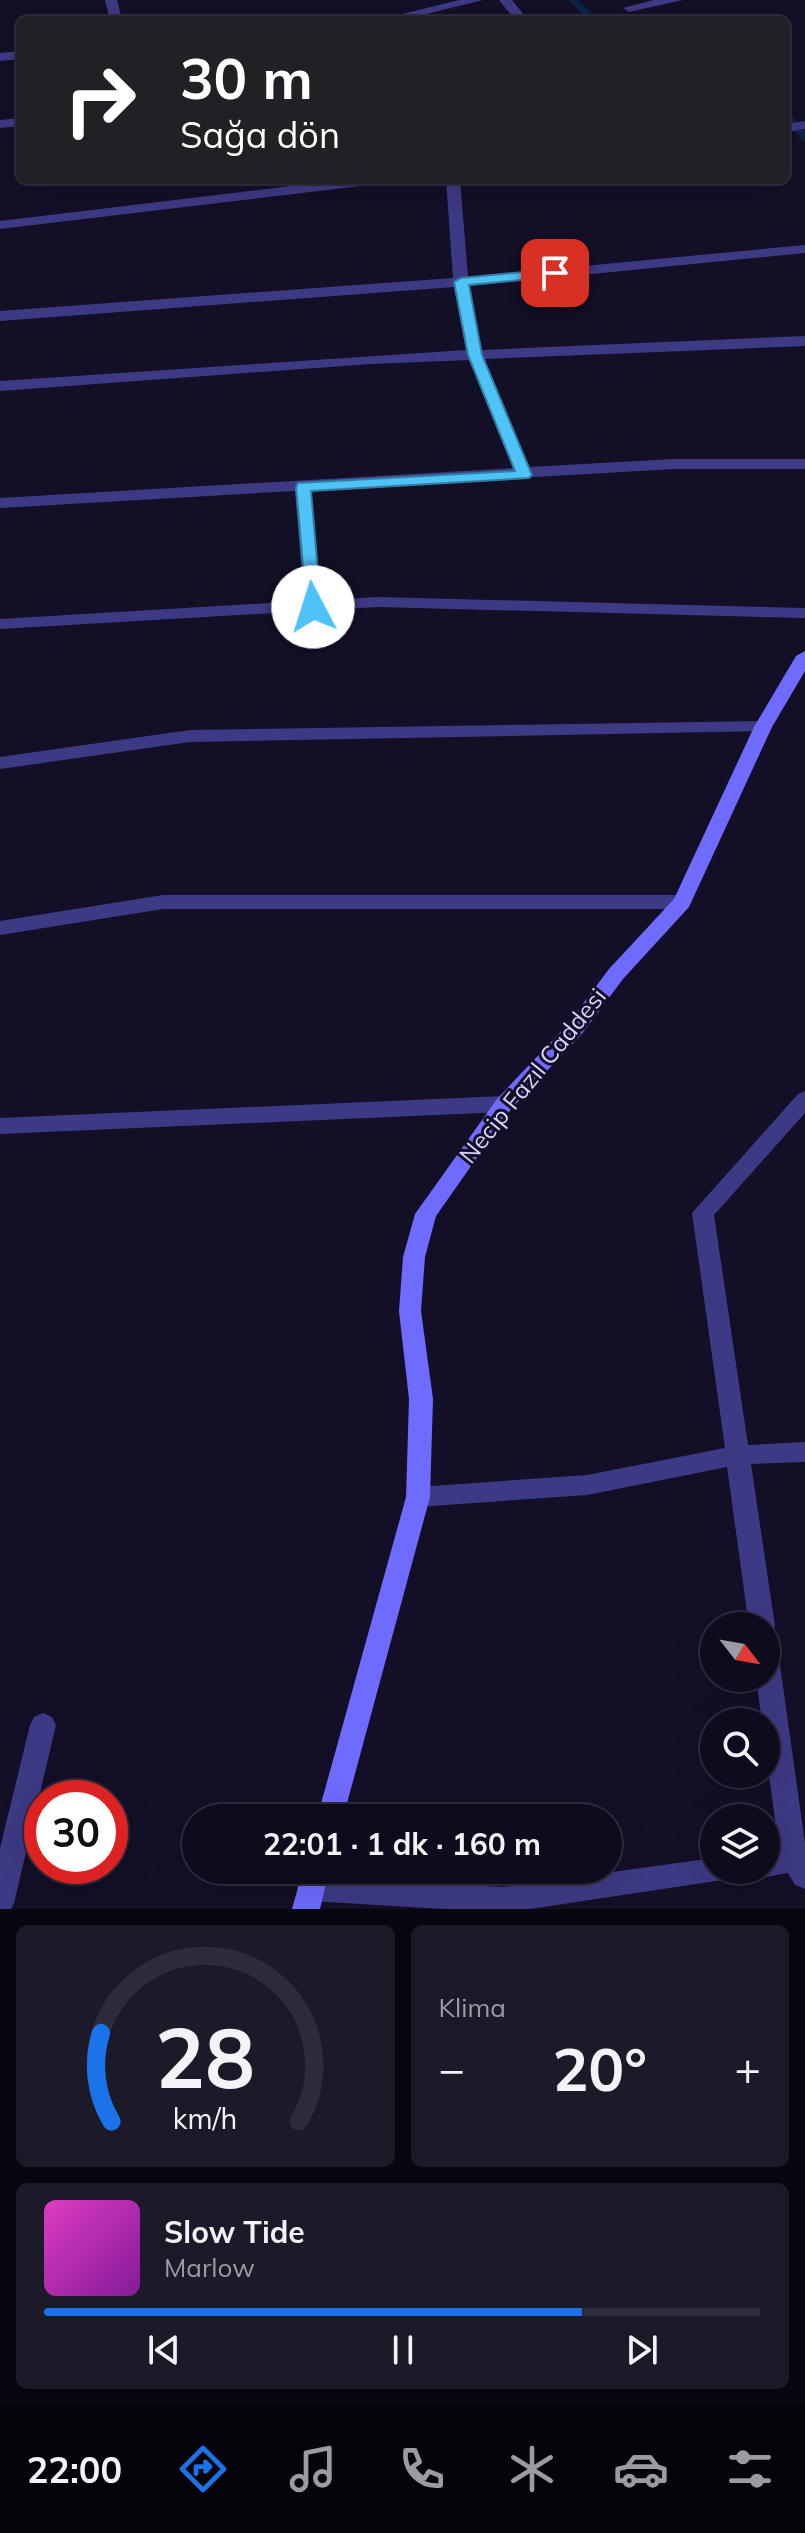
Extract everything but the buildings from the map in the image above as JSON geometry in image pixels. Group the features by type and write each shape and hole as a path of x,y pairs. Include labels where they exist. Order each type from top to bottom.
{"main road":[{"name":"Necip Fazıl Caddesi","path":"334,1804 418,1497 422,1427 410,1311 414,1257 426,1214 504,1104 574,1030 616,974 682,902 763,727 805,656"}],"street":[{"path":"403,16 477,0"},
{"path":"505,0 519,16"},
{"path":"629,8 677,0"},
{"path":"242,184 246,196"},
{"path":"0,225 344,184"},
{"path":"453,184 461,282 475,355 524,475"},
{"path":"0,316 461,282 805,249"},
{"path":"0,386 371,359 805,341"},
{"path":"0,503 674,464 805,464"},
{"path":"303,487 313,607"},
{"path":"0,624 378,602 805,613"},
{"path":"0,763 190,736 763,727"},
{"path":"0,928 163,902 682,902"},
{"path":"760,1612 703,1213 805,1099"},
{"path":"0,1126 504,1104"},
{"path":"418,1497 587,1485 737,1455 805,1452"},
{"path":"772,1692 800,1868 780,1866"},
{"path":"0,1903 43,1725"},
{"path":"311,1889 503,1900 700,1873"}],"waterway":[{"path":"573,0 589,16"},
{"path":"790,118 805,138"}],"route":[{"path":"313,607 303,487 524,475 475,355 461,282 555,273"}]}
